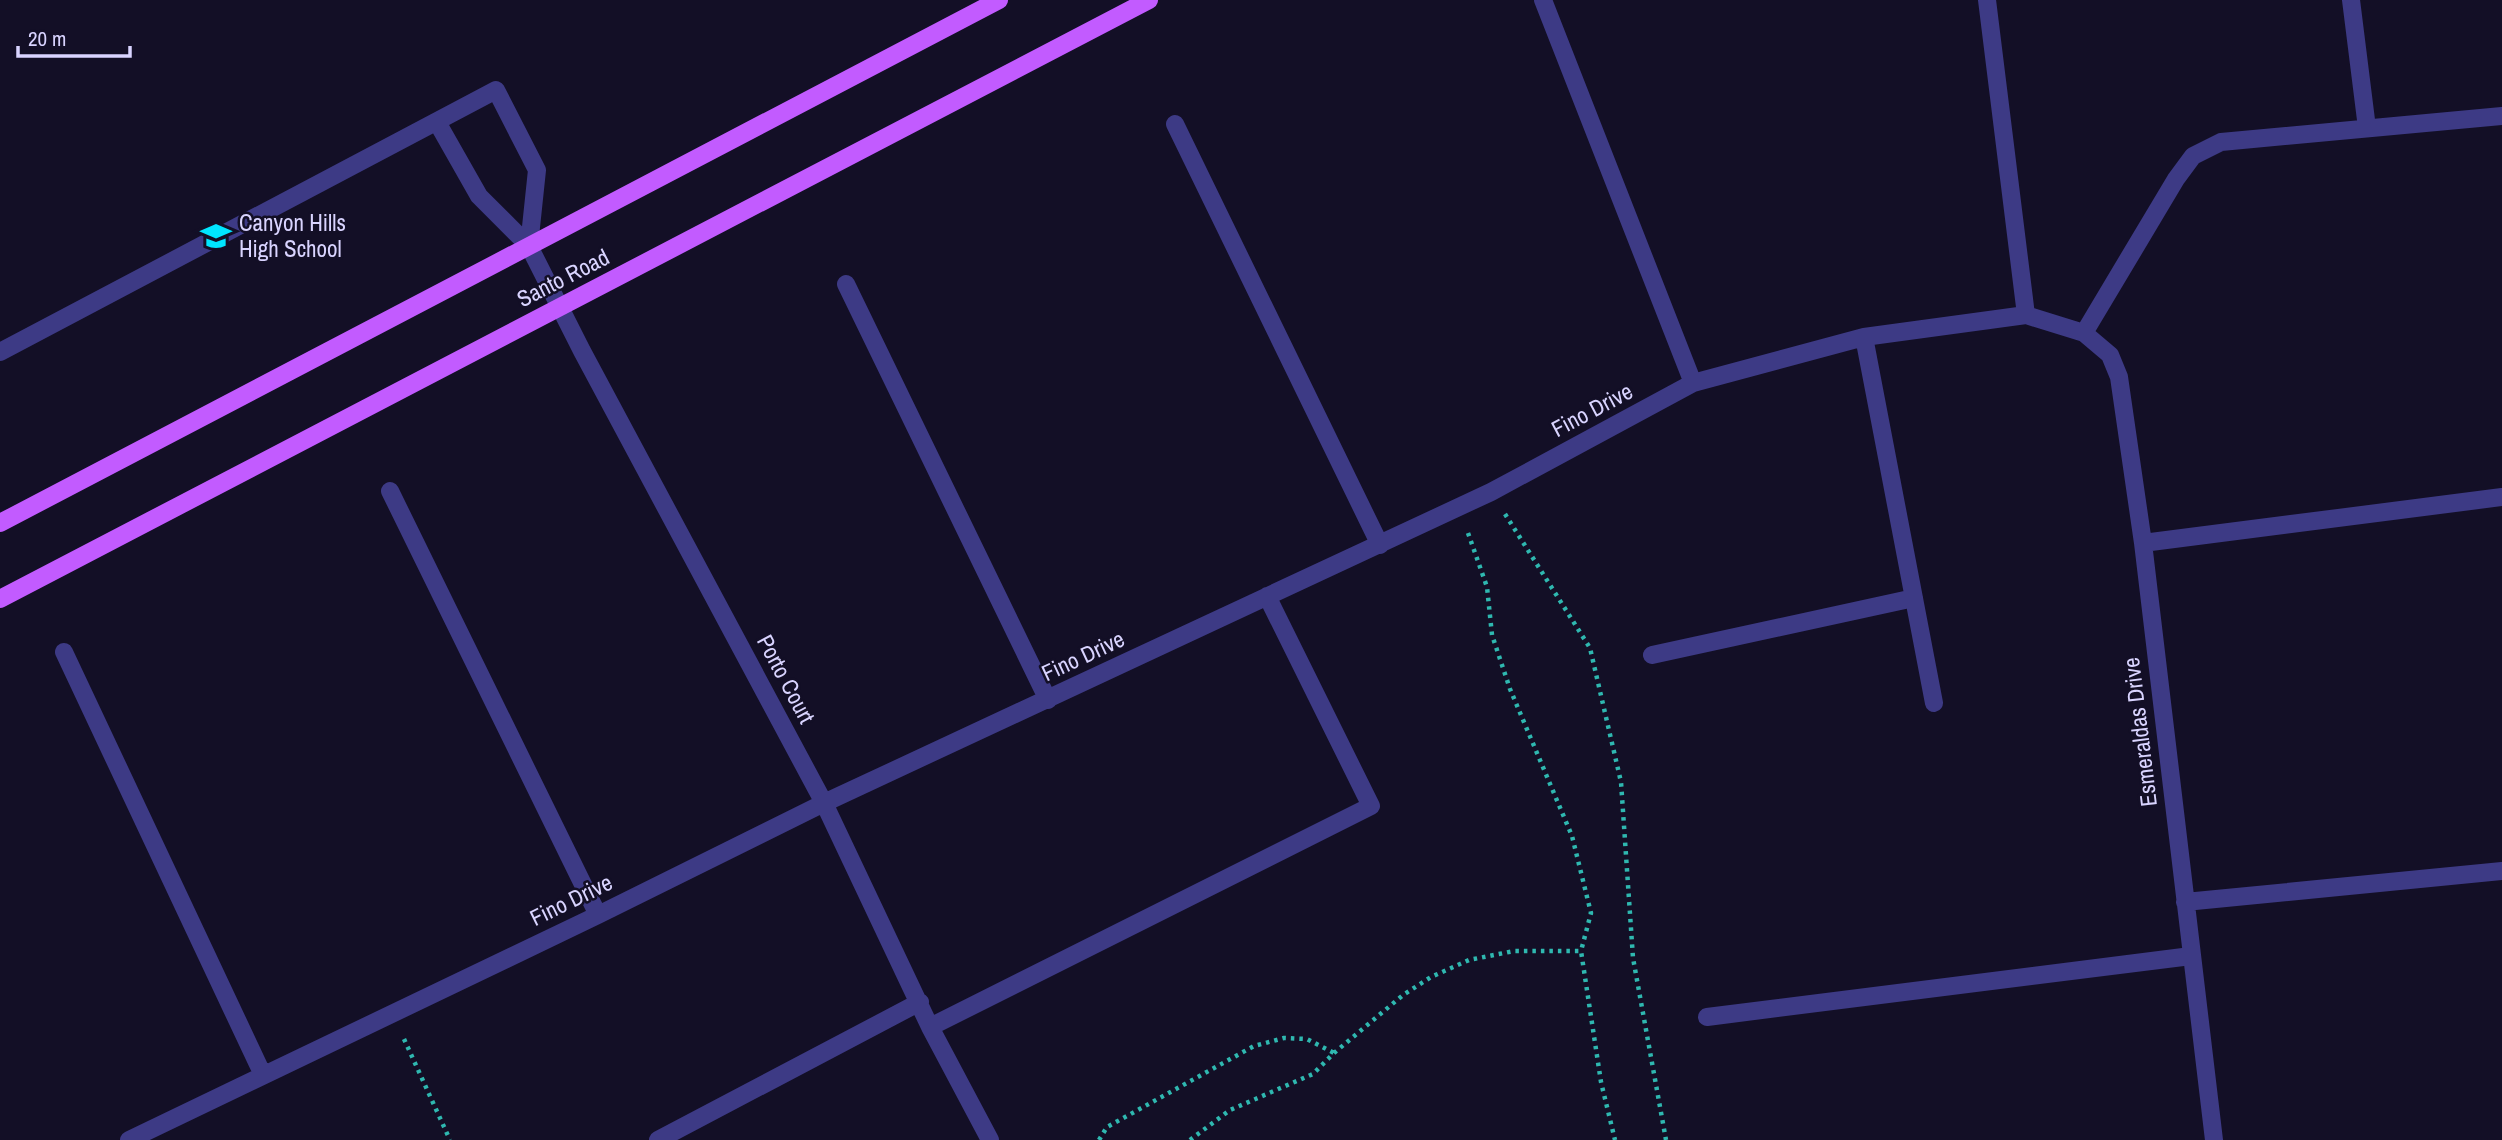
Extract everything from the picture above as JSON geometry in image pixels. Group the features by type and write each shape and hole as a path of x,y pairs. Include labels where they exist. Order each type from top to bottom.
{"main road":[{"name":"Santo Road","path":"0,523 999,0"},
{"name":"Santo Road","path":"0,599 1149,0"}],"street":[{"path":"1543,0 1693,383"},
{"path":"1987,0 2026,315"},
{"path":"2351,0 2367,128"},
{"path":"0,352 496,90 537,170 529,246"},
{"path":"2084,333 2176,179 2193,156 2221,142 2502,117"},
{"path":"437,122 479,196 529,246"},
{"path":"1175,124 1380,545"},
{"name":"Porto Court","path":"529,246 559,308 824,803 930,1027 990,1140"},
{"path":"846,284 1048,700"},
{"name":"Fino Drive","path":"129,1140 598,915 824,803 1458,508 1693,383 1864,337 2026,315 2084,333"},
{"name":"Esmeraldas Drive","path":"2084,333 2110,355 2119,377 2143,543 2214,1140"},
{"path":"1864,337 1934,703"},
{"path":"390,491 598,915"},
{"path":"2143,543 2502,497"},
{"path":"930,1027 1371,806 1267,596"},
{"path":"1652,655 1914,598"},
{"path":"64,652 263,1075"},
{"path":"2185,902 2502,871"},
{"path":"1707,1017 2191,956"},
{"path":"658,1140 919,1002"}],"path":[{"path":"1491,492 1590,648 1621,782 1633,958 1666,1140"},
{"path":"1458,508 1474,545 1487,587 1492,635 1510,689 1572,836 1591,913 1581,951 1601,1082 1615,1140"},
{"path":"1190,1140 1230,1110 1313,1074 1403,995 1431,977 1469,960 1514,951 1581,951"},
{"path":"392,1013 450,1140"},
{"path":"1098,1140 1107,1127 1254,1046 1284,1038 1307,1039 1334,1053"}],"place":[{"name":"Canyon Hills High School","path":"216,236"}]}
